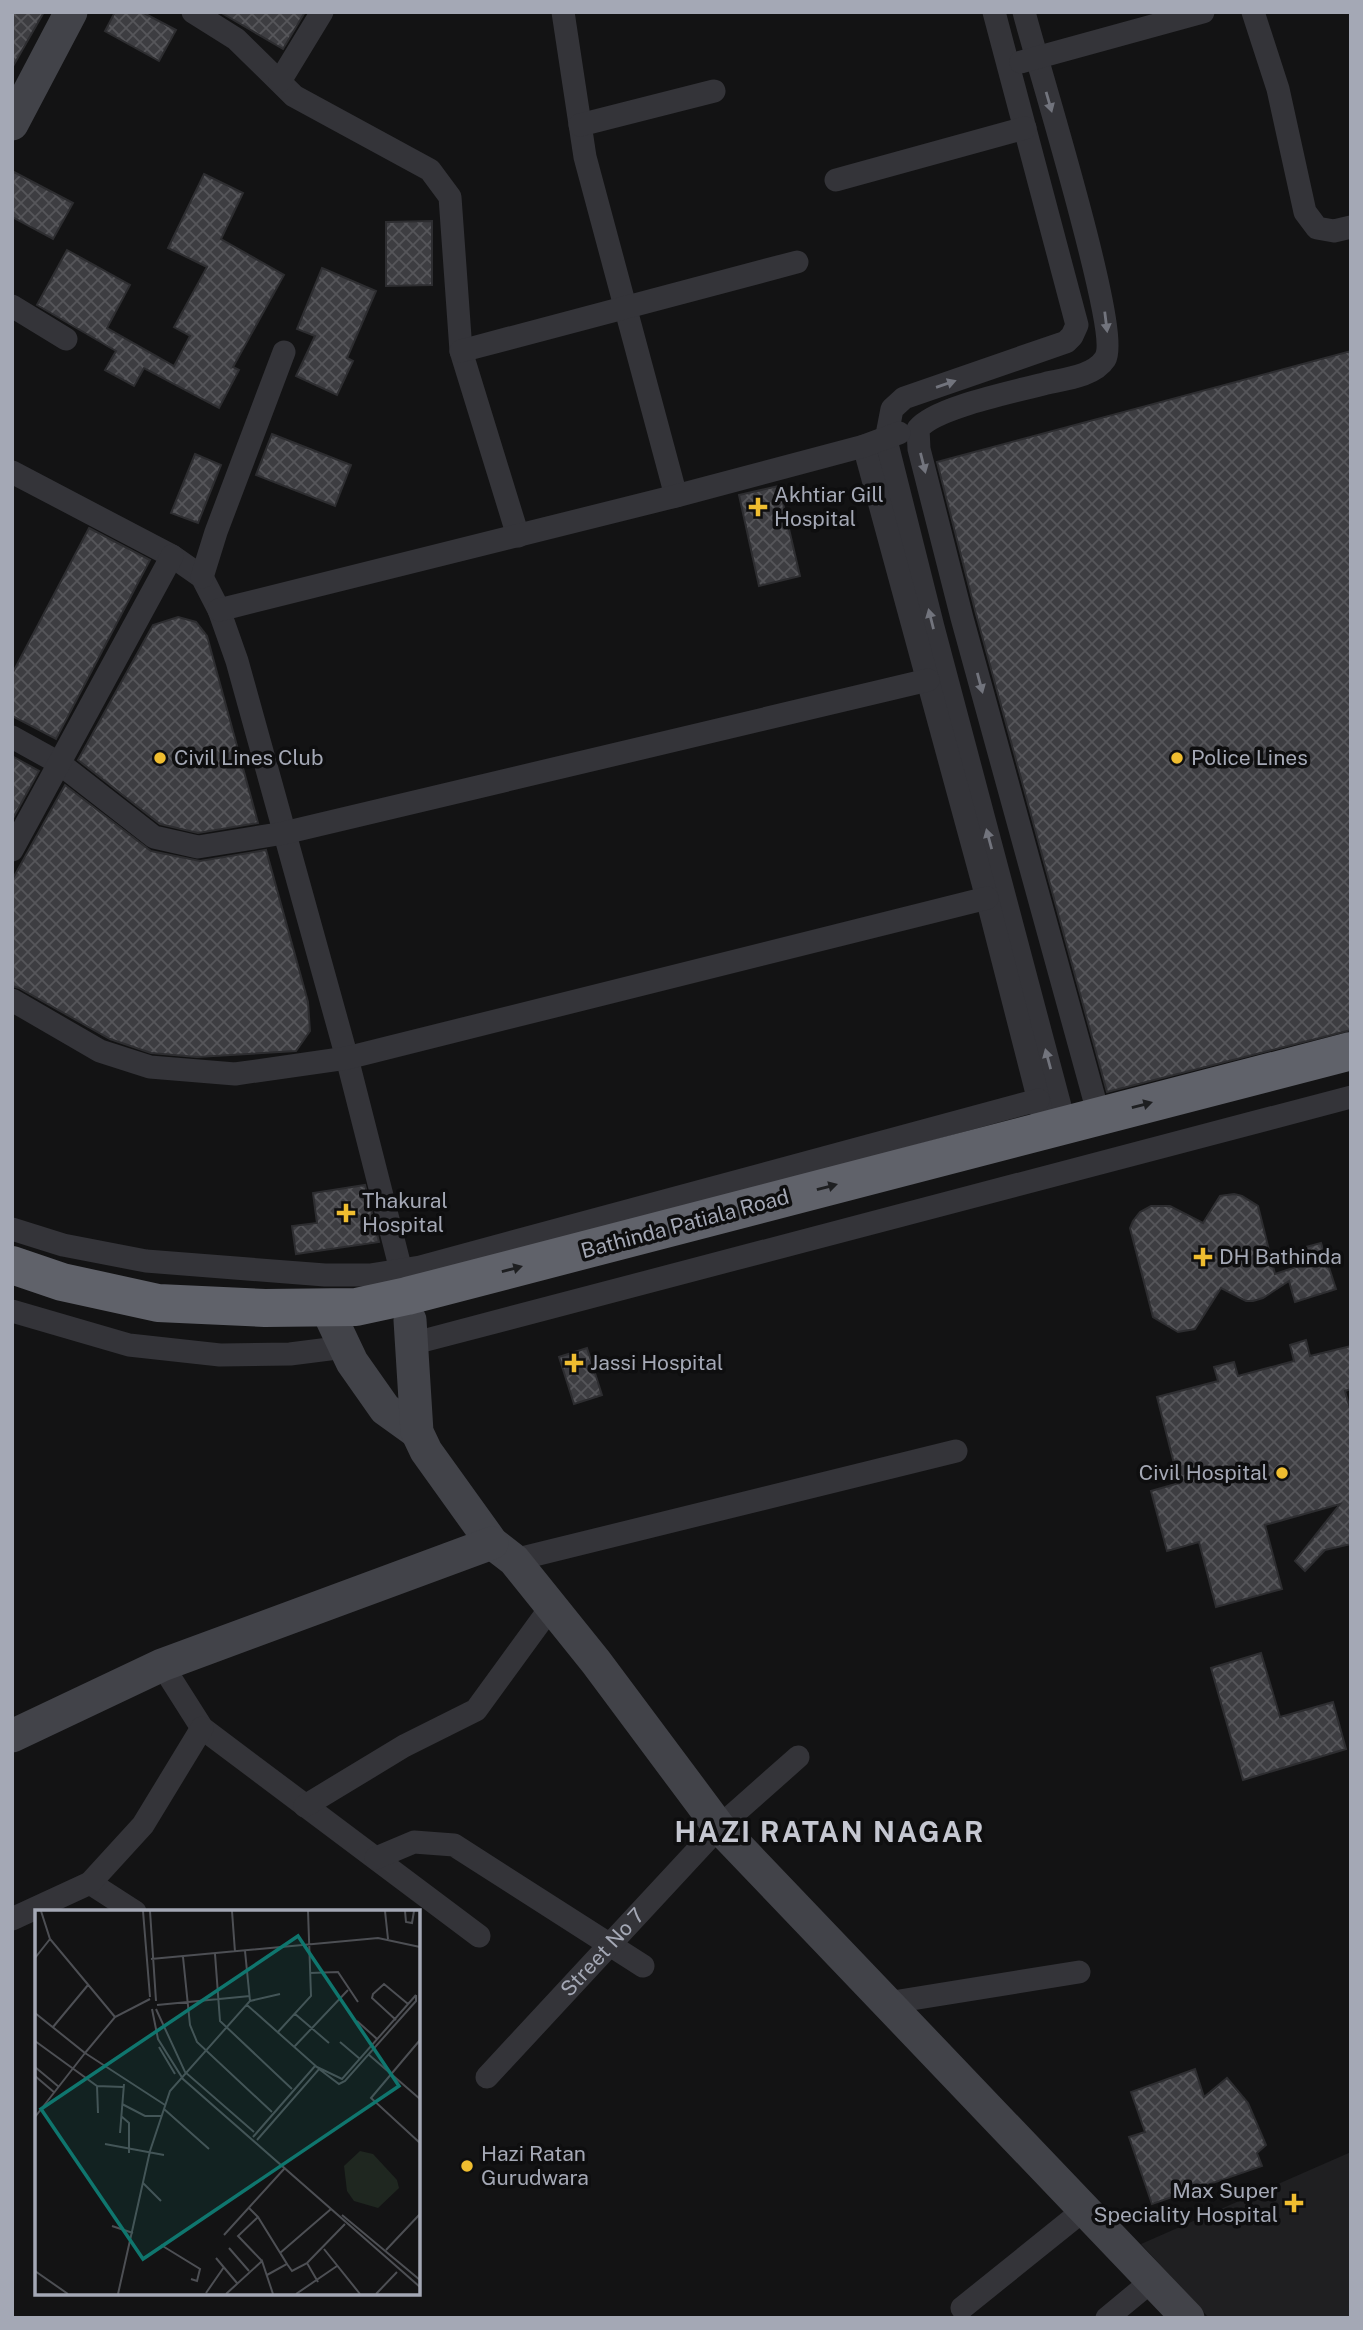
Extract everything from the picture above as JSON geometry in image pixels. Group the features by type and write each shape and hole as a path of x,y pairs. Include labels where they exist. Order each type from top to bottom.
{"highway":[{"name":"Bathinda Patiala Road","path":"407,1308 1066,1108 1351,1051"},
{"path":"12,1289 53,1303 156,1320 336,1328 407,1308 1052,1156 1351,1075"},
{"path":"12,1265 62,1282 158,1303 265,1308 336,1328"}],"street":[{"path":"12,124 71,12"},
{"path":"193,12 236,39 294,96 430,170 450,197 461,351 517,536"},
{"path":"279,81 322,12"},
{"path":"563,12 585,158 676,496"},
{"path":"994,12 1077,325 1066,342 904,398 892,409 875,443 928,680 987,898 1066,1108"},
{"path":"1024,12 1090,246 1106,317 1107,358 1097,368 1077,376 998,395 935,415 923,421 918,429 919,449 962,618 1066,1108"},
{"path":"1008,66 1203,12"},
{"path":"1253,12 1278,89 1305,212 1317,228 1334,231 1351,227"},
{"path":"580,125 714,91"},
{"path":"836,180 1025,128"},
{"path":"461,351 797,262"},
{"path":"12,306 66,339"},
{"path":"202,577 216,532 284,352"},
{"path":"219,610 676,496 918,429"},
{"path":"875,443 933,627 1066,1108"},
{"path":"12,472 172,556 202,577 219,610 237,661 346,1058 407,1308 416,1432 426,1451 503,1551 596,1662 719,1827 1188,2318"},
{"path":"12,850 172,556"},
{"path":"12,737 59,763 154,837 198,847 284,833 928,680"},
{"path":"12,1000 100,1051 150,1068 235,1074 346,1058 987,898"},
{"path":"407,1308 1351,1097"},
{"path":"12,1228 63,1245 146,1261 325,1275 370,1275 407,1308"},
{"path":"12,1311 129,1345 220,1355 290,1354 336,1328 352,1362 385,1409 416,1432"},
{"path":"12,1736 162,1665 503,1551 956,1451"},
{"path":"305,1806 404,1745 476,1710 551,1607"},
{"path":"162,1665 202,1728 479,1936"},
{"path":"12,1919 90,1883 144,1825 202,1728"},
{"name":"Street No 7","path":"487,2077 719,1827 798,1757"},
{"path":"376,1858 414,1842 454,1845 643,1966"},
{"path":"90,1883 132,1910"},
{"path":"887,2003 1079,1972"},
{"path":"962,2308 1085,2209"},
{"path":"1107,2318 1153,2280"}],"shaded area":[{"name":"Max Super Speciality Hospital","path":"1351,2152 1351,2318 1209,2318 1141,2244"}],"building":[{"path":"12,12 44,12 12,68"},
{"path":"115,12 142,12 176,30 159,61 105,31"},
{"path":"220,12 305,12 283,49"},
{"path":"12,171 73,203 53,239 12,217"},
{"path":"204,174 243,193 221,239 284,275 233,367 239,370 219,408 144,368 134,386 105,370 116,351 37,305 67,250 130,285 107,328 174,366 190,336 174,327 207,267 168,248"},
{"path":"432,221 432,285 386,286 386,222"},
{"path":"322,268 376,291 347,358 353,361 337,395 296,376 315,336 297,329"},
{"name":"Police Lines","path":"1351,351 1351,1030 1107,1092 937,462"},
{"path":"272,434 351,465 335,506 256,475"},
{"path":"195,454 221,465 198,523 171,513"},
{"path":"779,486 800,576 759,586 739,495"},
{"path":"89,528 150,560 56,739 12,716 12,674"},
{"path":"178,617 196,622 207,636 258,823 198,833 160,824 78,760 153,625"},
{"path":"12,756 39,771 12,820"},
{"name":"Civil Lines Club","path":"65,785 151,851 200,861 266,850 308,1002 310,1031 296,1051 197,1057 151,1053 110,1039 12,986 12,880"},
{"path":"365,1185 379,1242 296,1254 292,1226 317,1223 313,1193"},
{"path":"1234,1194 1258,1206 1275,1274 1311,1262 1306,1247 1321,1243 1336,1289 1295,1302 1289,1281 1263,1298 1253,1301 1246,1301 1221,1288 1195,1329 1178,1332 1153,1317 1130,1228 1140,1212 1151,1206 1170,1206 1203,1223 1220,1196"},
{"name":"Civil Hospital","path":"1306,1340 1310,1356 1351,1346 1351,1389 1345,1391 1351,1412 1351,1544 1325,1550 1305,1571 1295,1561 1340,1504 1265,1525 1282,1589 1216,1607 1199,1542 1167,1551 1151,1491 1179,1483 1157,1397 1218,1381 1214,1367 1234,1362 1238,1376 1294,1361 1290,1345"},
{"path":"587,1348 602,1395 574,1404 559,1357"},
{"path":"1261,1653 1280,1717 1333,1702 1346,1749 1243,1780 1211,1668"},
{"path":"1195,2069 1204,2097 1227,2078 1248,2103 1266,2145 1257,2153 1262,2166 1152,2204 1129,2137 1145,2132 1131,2092"}],"place":[{"name":"Akhtiar Gill Hospital","path":"758,507"},
{"name":"Civil Lines Club","path":"160,758"},
{"name":"Police Lines","path":"1177,758"},
{"name":"Thakural Hospital","path":"346,1213"},
{"name":"DH Bathinda","path":"1203,1257"},
{"name":"Jassi Hospital","path":"574,1363"},
{"name":"Civil Hospital","path":"1282,1473"},
{"name":"Hazi Ratan Gurudwara","path":"467,2166"},
{"name":"Max Super Speciality Hospital","path":"1294,2203"}],"district":[{"name":"HAZI RATAN NAGAR","path":"830,1832"}]}
